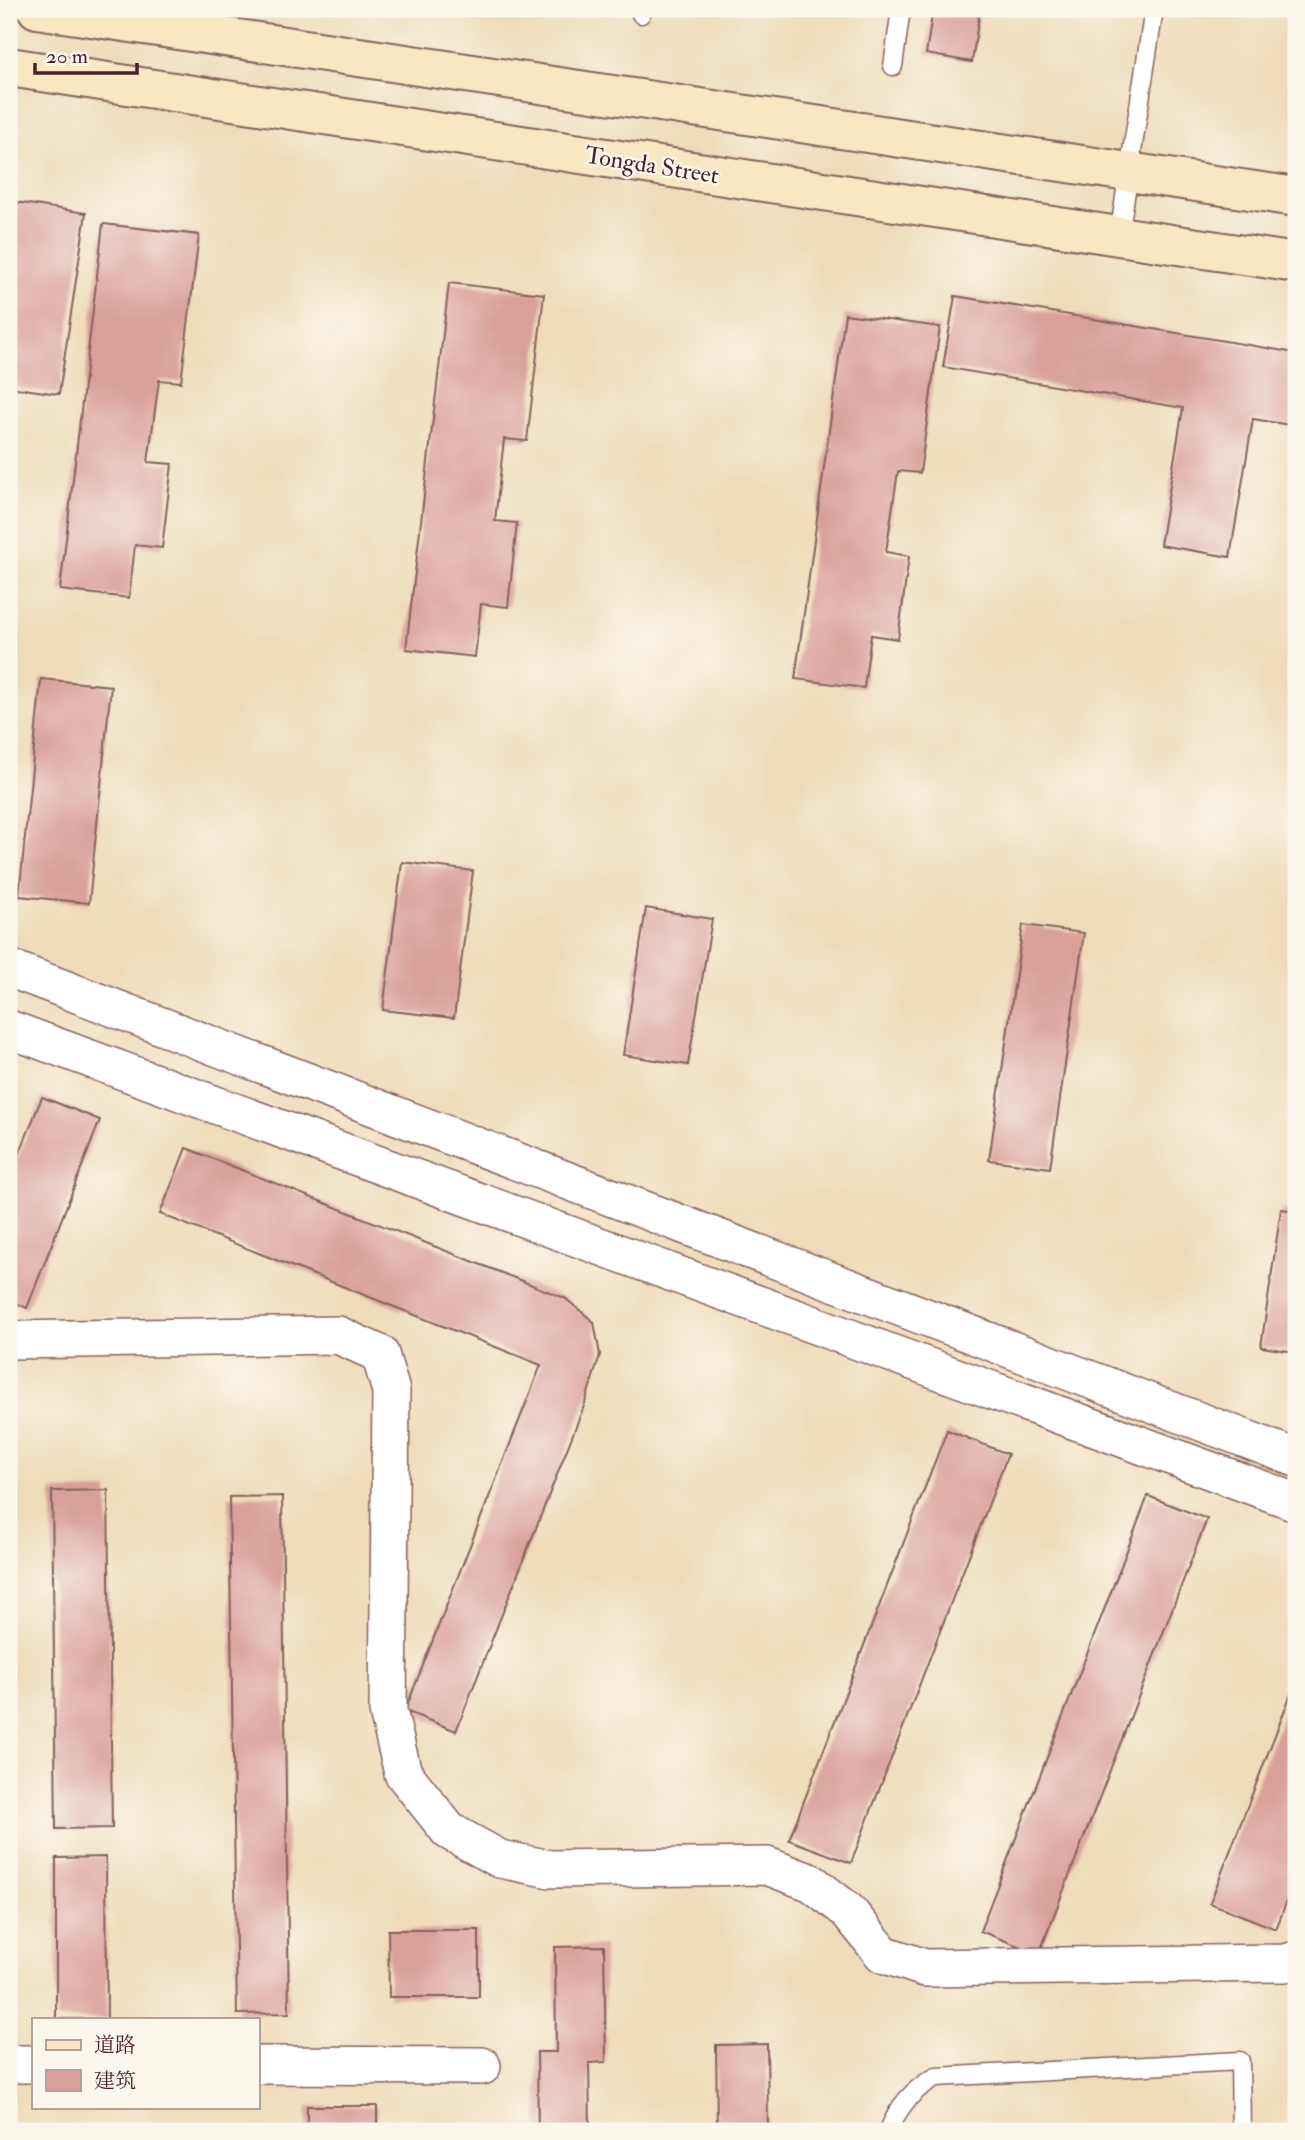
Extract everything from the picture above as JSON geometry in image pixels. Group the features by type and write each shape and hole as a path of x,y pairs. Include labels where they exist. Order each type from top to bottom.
{"main road":[{"path":"37,9 1296,197"},
{"name":"Tongda Street","path":"9,67 1296,263"}],"street":[{"path":"9,968 1296,1458"},
{"path":"9,1030 1296,1502"},
{"path":"9,1340 338,1335 380,1354 391,1391 388,1711 403,1773 449,1830 500,1859 550,1869 767,1866 812,1883 848,1911 883,1954 925,1968 1285,1963 1296,1959"},
{"path":"9,2064 32,2064"},
{"path":"259,2065 482,2066"}],"lane":[{"path":"893,66 901,9"},
{"path":"1119,236 1154,9"},
{"path":"889,2131 900,2107 911,2094 936,2077 1240,2061 1241,2131"}],"building":[{"path":"933,9 980,9 972,62 926,54"},
{"path":"9,201 86,213 59,394 9,387"},
{"path":"103,224 199,235 181,382 159,380 148,462 172,464 162,548 135,545 129,598 60,590"},
{"path":"449,283 544,294 527,441 504,439 495,521 517,523 508,607 481,604 475,657 406,649"},
{"path":"955,296 1296,353 1296,426 1253,419 1230,557 1160,545 1183,408 943,367"},
{"path":"845,314 940,327 920,473 898,471 886,552 909,556 898,639 871,635 864,688 795,679"},
{"path":"41,679 111,686 89,903 19,896"},
{"path":"402,862 473,871 454,1018 383,1010"},
{"path":"646,908 712,919 688,1065 623,1055"},
{"path":"1023,925 1084,933 1050,1168 989,1160"},
{"path":"42,1097 100,1120 27,1308 9,1300 9,1180"},
{"path":"186,1148 565,1298 594,1322 600,1355 584,1406 456,1731 405,1711 541,1365 160,1214"},
{"path":"1281,1209 1296,1211 1296,1352 1261,1347"},
{"path":"947,1430 1008,1454 851,1863 789,1840"},
{"path":"108,1490 112,1828 56,1829 52,1491"},
{"path":"282,1496 289,2013 237,2014 229,1497"},
{"path":"1148,1496 1207,1519 1039,1954 980,1931"},
{"path":"1296,1681 1296,1877 1276,1929 1210,1903"},
{"path":"106,1857 107,2018 56,2018 56,1858"},
{"path":"388,1930 479,1930 479,1997 389,1997"},
{"path":"604,1946 606,2062 589,2063 590,2131 538,2131 537,2052 556,2052 555,1947"},
{"path":"767,2044 768,2131 717,2131 716,2045"},
{"path":"307,2106 377,2106 377,2131 307,2131"}]}
